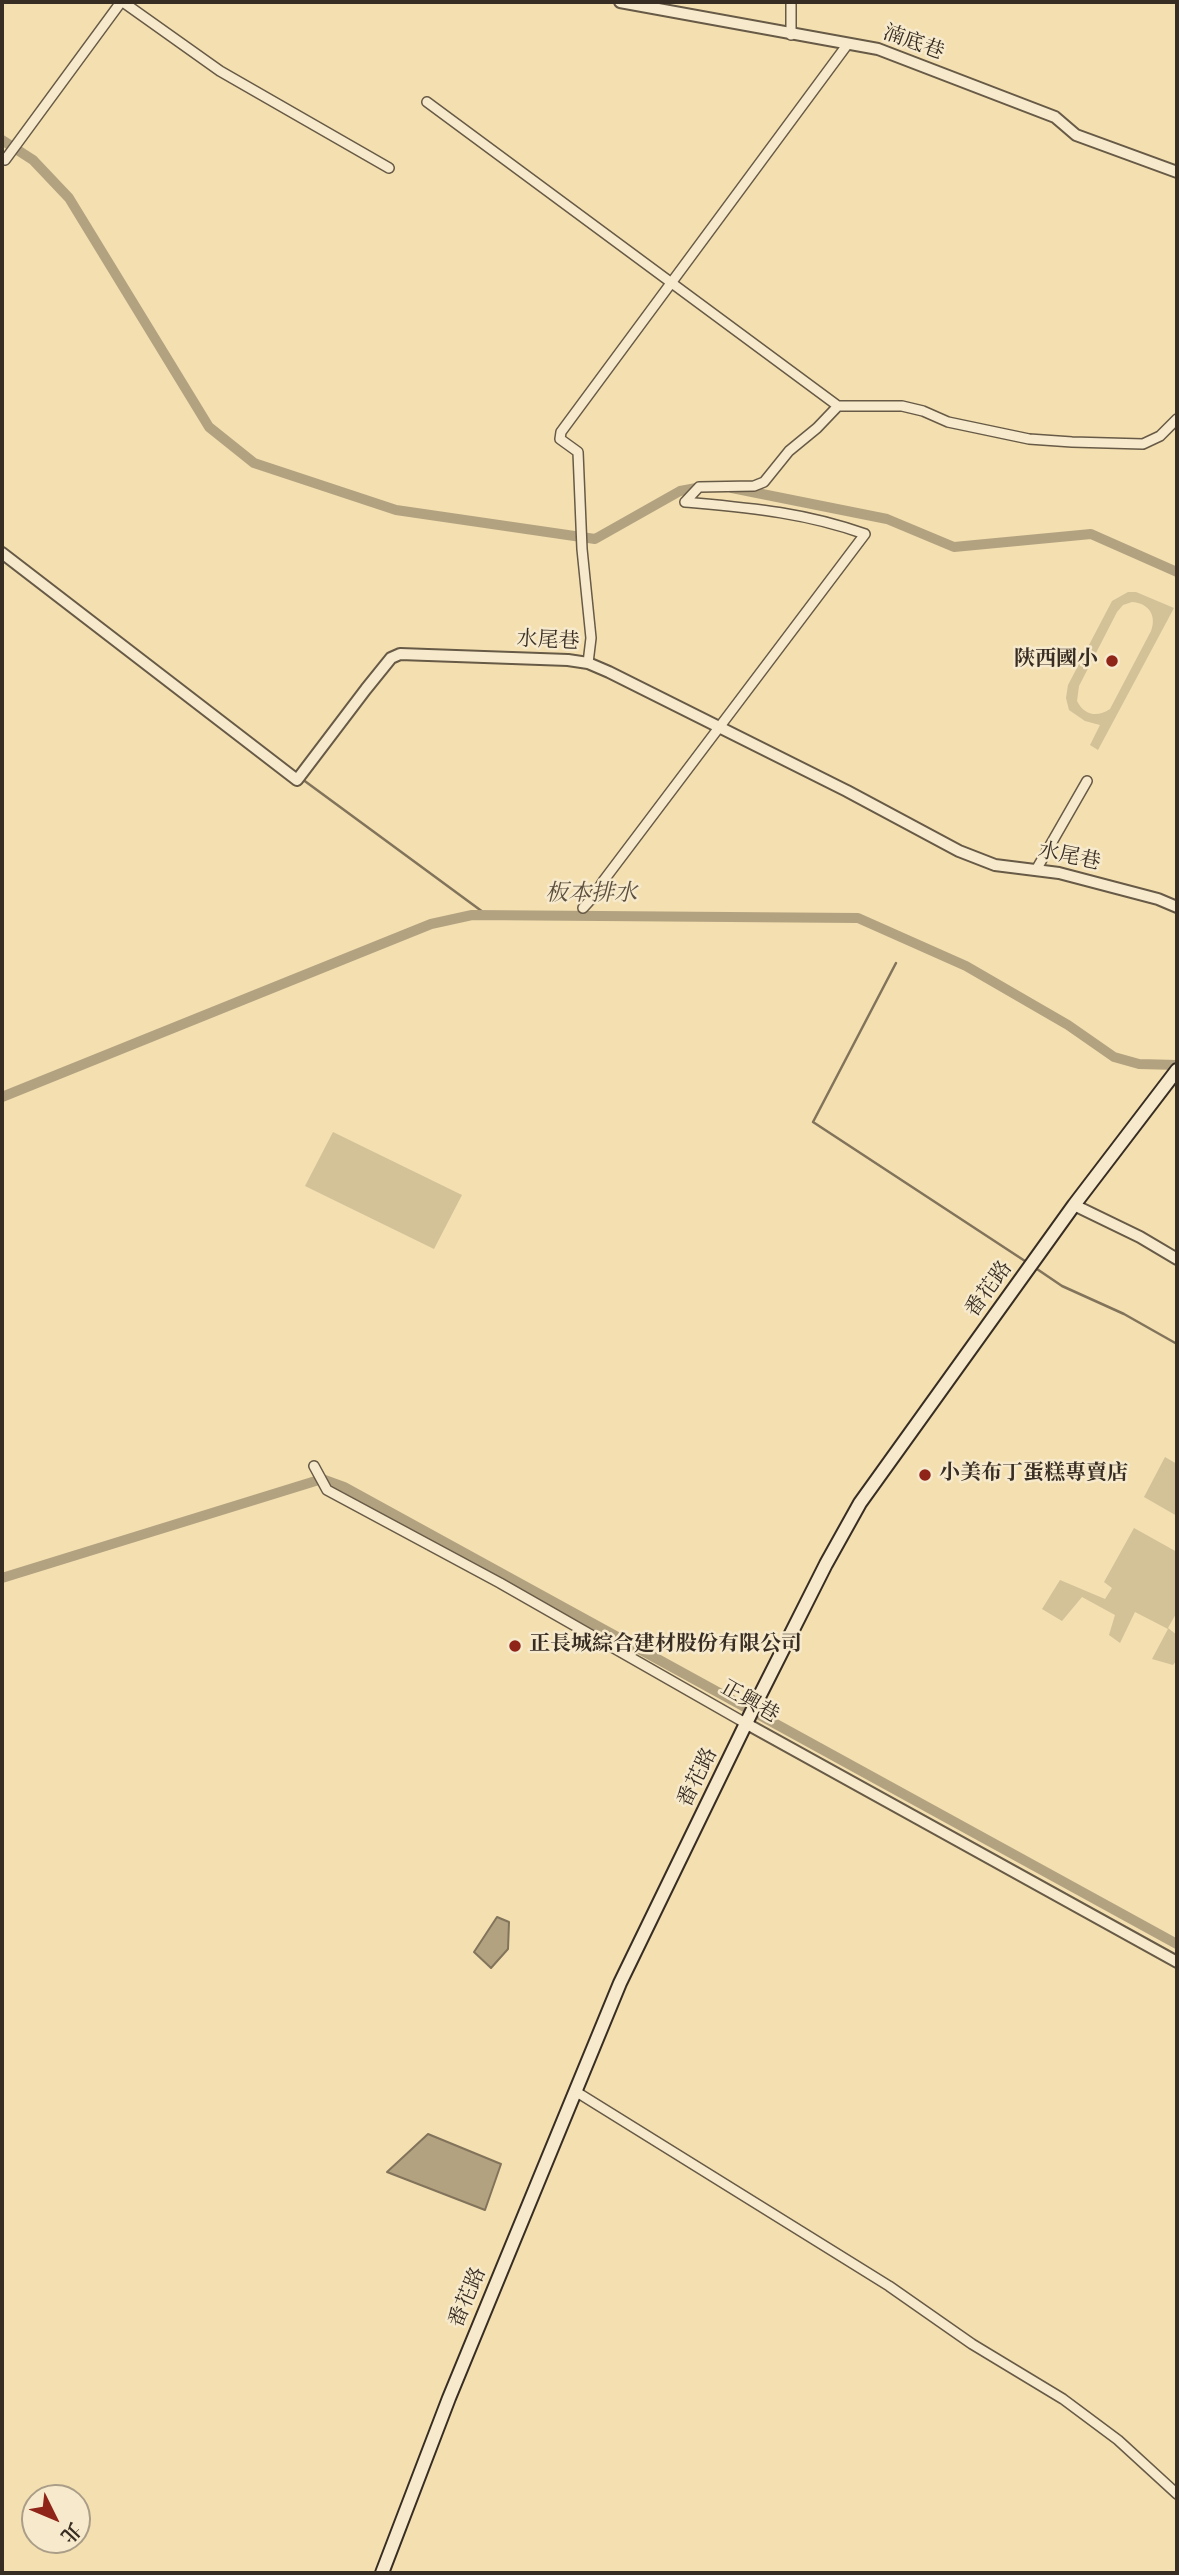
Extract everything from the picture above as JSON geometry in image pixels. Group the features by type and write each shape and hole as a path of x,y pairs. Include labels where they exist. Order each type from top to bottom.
{"main road":[{"name":"番花路","path":"382,2573 449,2398 620,1983 826,1564 860,1503 1074,1205 1177,1070"}],"street":[{"path":"5,160 122,2 220,71 389,168"},
{"name":"湳底巷","path":"620,2 878,49 1055,117 1076,135 1177,172"},
{"path":"791,2 791,34"},
{"path":"588,663 591,638 582,549 578,452 561,439 561,432 847,45"},
{"path":"427,102 838,406 902,406 923,411 948,422 1029,439 1072,442 1143,444 1160,436 1177,419"},
{"path":"583,908 865,534 830,522 786,512 685,502 699,487 754,486 764,482 789,451 838,406"},
{"name":"水尾巷","path":"2,553 297,780 366,688 391,659 400,654 568,660 588,663 609,672 847,791 959,851 995,865 1059,873 1133,892 1177,907"},
{"path":"1036,870 1087,781"},
{"path":"1074,1205 1140,1237 1177,1259"},
{"name":"正興巷","path":"314,1465 327,1490 500,1583 747,1724 1177,1962"},
{"path":"575,2091 889,2286 972,2344 1063,2399 1118,2440 1177,2494"}],"shaded area":[{"path":"1128,592 1136,592 1174,608 1098,750 1090,745 1100,725 1085,721 1069,710 1066,698 1068,685 1112,601","holes":["1138,603 1152,615 1151,631 1110,709 1100,714 1091,714 1077,701 1079,686 1117,612 1123,605"]},
{"path":"333,1132 462,1195 434,1249 305,1186"},
{"path":"1165,1457 1177,1464 1177,1516 1144,1497"},
{"path":"1134,1528 1177,1552 1177,1612 1168,1628 1177,1635 1177,1660 1173,1665 1152,1659 1168,1629 1135,1612 1120,1643 1109,1635 1115,1615 1082,1597 1062,1621 1042,1609 1060,1580 1105,1599 1112,1588 1104,1582"},
{"path":"497,1917 509,1922 508,1949 491,1968 474,1952"},
{"path":"428,2134 501,2164 485,2210 387,2172"}],"waterway":[{"path":"2,140 33,160 69,198 209,427 254,463 396,510 595,539 680,491 702,487"},
{"path":"732,488 887,519 954,547 1091,534 1177,572"},
{"path":"302,779 487,915"},
{"name":"板本排水","path":"2,1097 431,924 472,915 858,918 966,966 1068,1025 1114,1057 1139,1064 1177,1065"},
{"path":"896,963 813,1122 1028,1263"},
{"path":"1034,1267 1062,1286 1124,1314 1177,1344"},
{"path":"2,1578 322,1479 344,1487 1177,1944"}],"place":[{"name":"陝西國小","path":"1112,661"},
{"name":"小美布丁蛋糕專賣店","path":"925,1475"},
{"name":"正長城綜合建材股份有限公司","path":"515,1646"}]}
